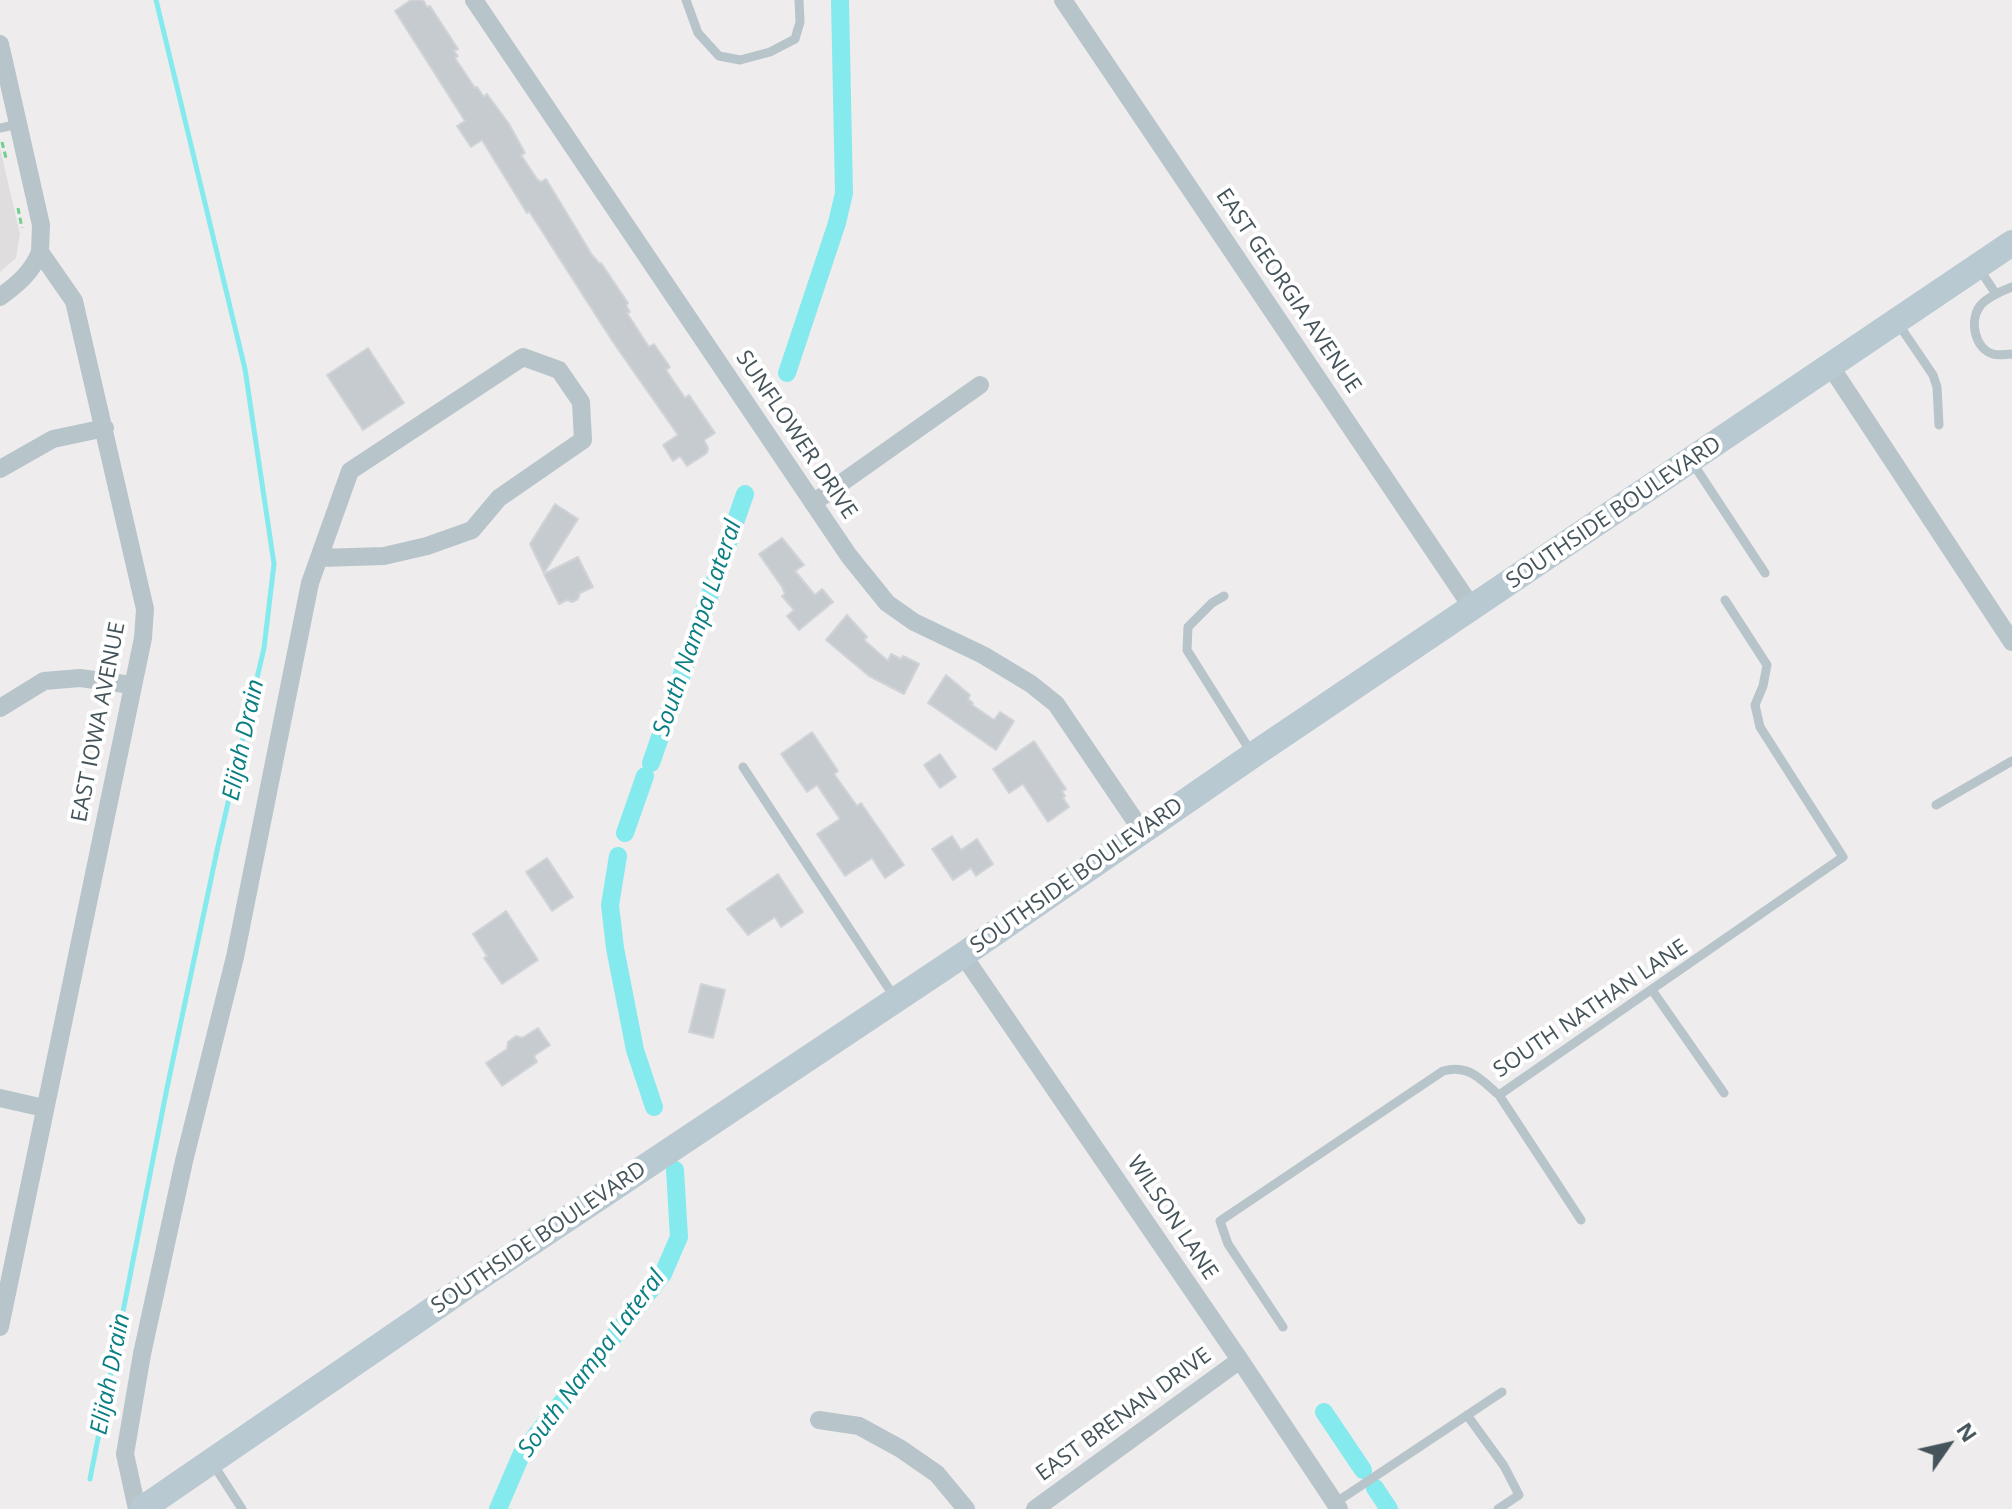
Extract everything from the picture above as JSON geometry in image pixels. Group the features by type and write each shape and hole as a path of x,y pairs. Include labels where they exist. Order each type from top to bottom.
{"main road":[{"name":"SOUTHSIDE BOULEVARD","path":"140,1509 2012,243"}],"street":[{"name":"SUNFLOWER DRIVE","path":"474,0 849,556 887,603 914,622 983,655 1031,684 1056,704 1142,831"},
{"name":"EAST GEORGIA AVENUE","path":"1063,0 1473,609"},
{"path":"0,44 41,225 40,252 27,276 0,297"},
{"name":"EAST IOWA AVENUE","path":"0,1327 143,638 145,609 74,301 40,252"},
{"path":"140,1509 125,1454 142,1354 184,1161 235,957 310,583 350,471 523,357 559,370 581,402 583,440 499,498 472,530 427,546 384,556 320,558"},
{"path":"1831,367 2012,642"},
{"path":"813,503 980,385"},
{"path":"0,469 53,439 105,428"},
{"path":"0,708 44,681 80,678 132,685"},
{"name":"WILSON LANE","path":"963,955 1337,1506"},
{"path":"0,1098 44,1108"},
{"name":"EAST BRENAN DRIVE","path":"1035,1509 1240,1360"},
{"path":"819,1420 859,1426 901,1449 937,1474 966,1509"}],"lane":[{"path":"686,0 698,33 719,56 740,60 770,52 795,39 800,22 799,0"},
{"path":"0,128 19,124"},
{"path":"1978,267 1996,294"},
{"path":"2012,287 1980,306 1974,320 1975,334 1985,351 1996,356 2012,354"},
{"path":"1897,322 1933,375 1937,387 1939,425"},
{"path":"1692,461 1765,573"},
{"path":"1224,596 1212,603 1188,627 1187,650 1253,755"},
{"name":"SOUTH NATHAN LANE","path":"1283,1327 1228,1244 1220,1221 1443,1071 1456,1068 1470,1070 1499,1095 1843,857 1760,727 1755,705 1767,665 1725,600"},
{"path":"1936,805 2012,761"},
{"path":"743,767 896,1000"},
{"path":"1652,990 1724,1093"},
{"path":"1499,1095 1581,1220"},
{"path":"1337,1506 1502,1392"},
{"path":"1467,1415 1504,1466 1519,1495 1498,1509"},
{"path":"211,1461 242,1509"}],"path":[{"path":"0,135 6,159"},
{"path":"15,197 23,233"}],"shaded area":[{"path":"0,148 20,234 16,258 0,272"}],"building":[{"path":"411,0 423,0 427,7 430,6 458,49 454,51 458,56 455,58 475,88 484,97 487,94 509,124 525,153 521,155 537,179 541,182 546,179 592,255 628,303 630,312 627,313 649,347 654,344 670,367 666,370 685,398 689,395 715,433 704,440 707,453 687,466 680,456 673,461 663,445 678,435 613,342 529,211 527,213 482,140 471,147 457,126 465,121 395,11"},
{"path":"368,348 404,403 363,430 327,375"},
{"path":"555,504 578,519 544,573 530,544"},
{"path":"782,538 804,565 795,571 815,595 822,589 833,602 799,630 787,616 794,610 782,596 785,594 782,587 759,554"},
{"path":"578,557 593,587 580,593 578,599 572,602 567,600 559,604 544,574"},
{"path":"847,615 867,637 864,640 888,661 891,654 919,664 904,694 869,676 826,640"},
{"path":"946,675 970,695 968,699 972,705 994,720 1000,712 1014,721 996,750 928,703"},
{"path":"812,732 838,771 834,774 857,806 861,803 904,865 885,878 872,858 845,876 817,834 840,819 817,785 807,792 781,754"},
{"path":"1034,741 1066,789 1062,791 1063,798 1069,807 1048,822 1023,784 1009,793 993,769"},
{"path":"940,754 956,777 940,788 924,765"},
{"path":"952,836 961,850 977,839 993,864 976,876 971,868 953,880 932,849"},
{"path":"547,858 573,897 552,911 526,872"},
{"path":"778,874 803,912 781,927 775,917 748,935 727,909"},
{"path":"506,911 538,960 502,984 484,958 487,956 473,934"},
{"path":"701,984 725,990 713,1038 689,1032"},
{"path":"538,1028 550,1045 534,1056 537,1062 502,1086 486,1063 507,1049 508,1042 516,1036 522,1038"}],"waterway":[{"name":"Elijah Drain","path":"90,1479 167,1088 264,648 274,564 245,369 156,0"},
{"name":"South Nampa Lateral","path":"787,373 844,193 840,0"},
{"name":"South Nampa Lateral","path":"651,763 745,494"},
{"name":"South Nampa Lateral","path":"625,833 645,776"},
{"name":"South Nampa Lateral","path":"618,856 610,905 615,948 635,1050 654,1107"},
{"name":"South Nampa Lateral","path":"498,1509 522,1453 663,1274 679,1237 675,1170"},
{"path":"1324,1412 1363,1470"},
{"path":"1375,1488 1389,1509"}]}
